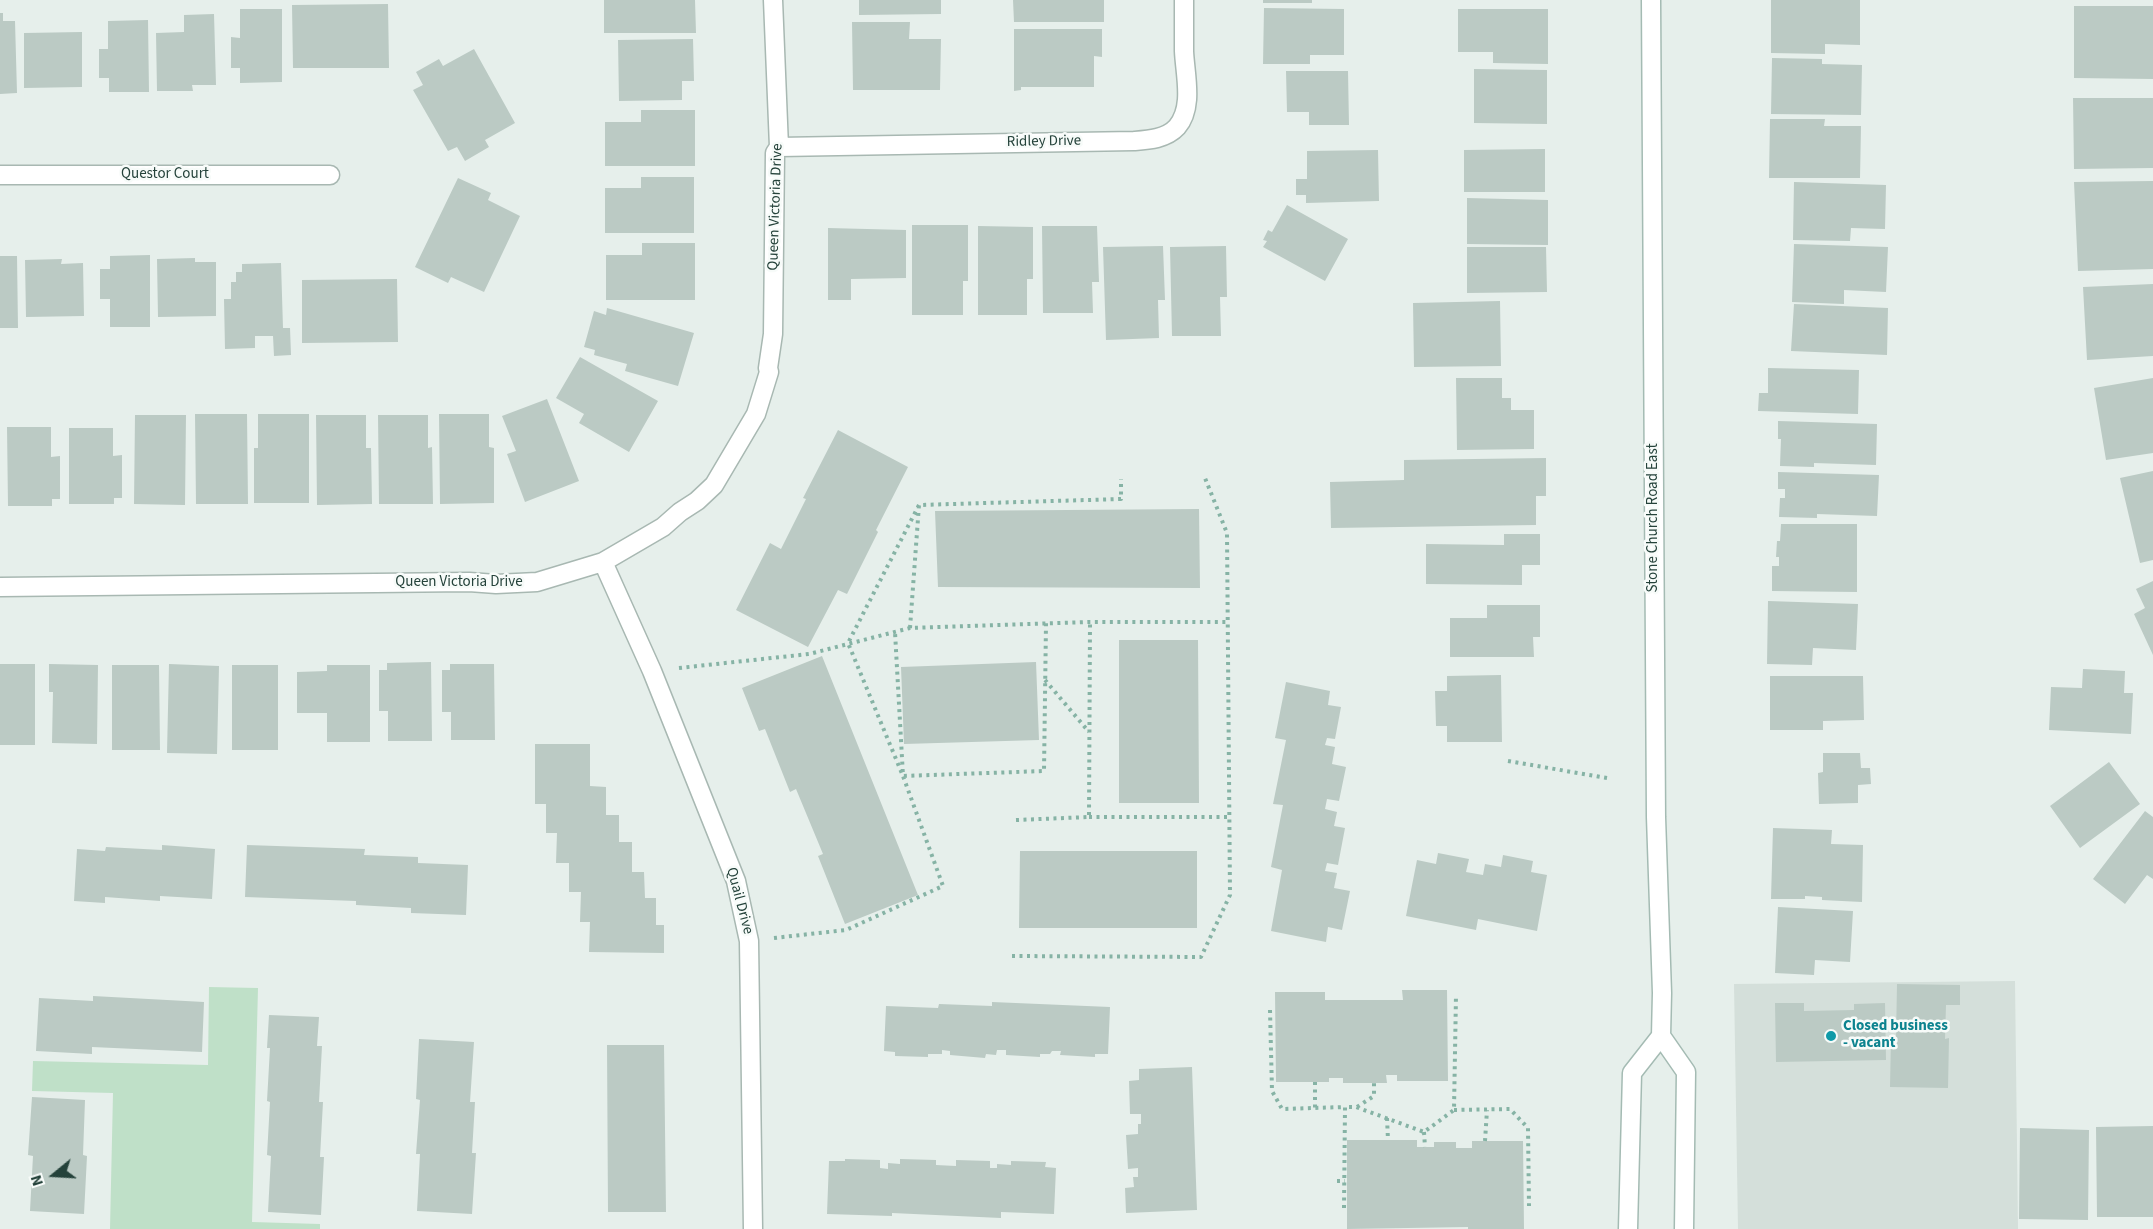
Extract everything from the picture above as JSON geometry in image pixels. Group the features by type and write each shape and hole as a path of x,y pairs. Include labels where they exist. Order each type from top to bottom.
{"street":[{"name":"Queen Victoria Drive","path":"0,587 469,582 496,585 537,582 603,562 663,527 680,512 698,501 714,485 756,414 769,372 773,334 776,153 779,147 773,0"},
{"name":"Ridley Drive","path":"779,147 1134,141 1158,138 1176,128 1185,112 1188,83 1184,53 1184,0"},
{"name":"Stone Church Road East","path":"1651,0 1656,817 1662,993 1661,1036"},
{"name":"Questor Court","path":"0,175 330,175"},
{"name":"Quail Drive","path":"603,562 652,671 736,880 749,940 753,1229"},
{"path":"1628,1229 1632,1073 1661,1036 1686,1072 1684,1229"}],"path":[{"path":"1012,956 1201,957 1230,896 1227,533 1205,478"},
{"path":"919,505 1120,499 1121,479"},
{"path":"910,628 919,505"},
{"path":"749,940 846,930 943,886 903,776 848,643 919,505"},
{"path":"652,671 809,654 910,628 1090,622 1227,622"},
{"path":"1089,817 1090,622"},
{"path":"903,776 1044,771 1046,623"},
{"path":"895,632 903,776"},
{"path":"1045,680 1089,732"},
{"path":"1508,761 1607,778"},
{"path":"1016,820 1089,817 1229,817"},
{"path":"1454,1110 1456,995"},
{"path":"1270,1010 1272,1091 1282,1109 1356,1107 1424,1132"},
{"path":"1455,1047 1461,1046"},
{"path":"1315,1082 1316,1108"},
{"path":"1356,1107 1374,1096 1374,1083"},
{"path":"1344,1208 1345,1107"},
{"path":"1424,1132 1454,1110 1510,1109 1528,1128 1529,1206"},
{"path":"1485,1141 1487,1110"},
{"path":"1387,1118 1388,1140"},
{"path":"1424,1132 1425,1147"},
{"path":"1337,1181 1345,1181"}],"shaded area":[{"path":"2015,981 2018,1229 1738,1229 1734,984"}],"green space":[{"path":"209,987 258,988 252,1222 320,1224 320,1229 110,1229 113,1093 32,1091 33,1061 208,1065"}],"building":[{"path":"604,0 695,0 696,33 604,33"},
{"path":"859,0 941,0 941,14 859,15"},
{"path":"1013,0 1104,0 1104,22 1014,22"},
{"path":"1263,0 1312,0 1312,3 1263,3"},
{"path":"1771,0 1860,0 1860,45 1825,44 1825,54 1771,53"},
{"path":"388,4 389,68 293,68 292,5"},
{"path":"2074,6 2153,6 2153,79 2074,78"},
{"path":"1264,8 1344,9 1344,55 1310,55 1310,64 1263,64"},
{"path":"240,9 282,9 282,82 240,83 240,68 231,68 231,37 240,38"},
{"path":"1458,9 1548,9 1548,64 1493,63 1493,52 1458,52"},
{"path":"0,13 3,13 3,21 15,21 17,93 0,94"},
{"path":"214,14 216,85 192,85 193,91 157,91 156,33 184,32 184,15"},
{"path":"148,20 149,92 109,92 109,78 99,78 99,49 108,49 108,21"},
{"path":"852,22 910,22 909,39 941,39 940,90 853,90"},
{"path":"1014,29 1102,29 1102,57 1094,56 1094,87 1021,87 1021,90 1014,91"},
{"path":"82,32 82,87 24,88 24,33"},
{"path":"693,39 694,81 682,81 682,100 619,101 618,40"},
{"path":"474,49 515,123 485,140 489,147 465,161 457,147 448,151 413,90 423,85 416,72 439,59 443,66"},
{"path":"1772,58 1822,59 1822,64 1862,65 1861,115 1771,114"},
{"path":"1474,69 1547,70 1547,124 1474,123"},
{"path":"1286,71 1348,71 1349,125 1309,125 1309,112 1287,112"},
{"path":"2073,98 2153,98 2153,168 2074,169"},
{"path":"641,110 695,110 695,166 605,166 605,122 641,122"},
{"path":"1770,119 1825,119 1824,126 1861,126 1860,178 1769,178"},
{"path":"1545,149 1545,192 1464,192 1464,150"},
{"path":"1378,150 1379,201 1306,203 1306,195 1296,195 1296,179 1307,179 1307,151"},
{"path":"641,177 694,177 694,233 605,233 605,188 641,188"},
{"path":"458,178 491,193 488,200 520,216 484,292 451,277 448,283 415,267"},
{"path":"2153,181 2153,269 2078,271 2074,182"},
{"path":"1794,182 1886,185 1885,229 1851,228 1850,241 1793,240"},
{"path":"1467,198 1548,200 1548,245 1467,244"},
{"path":"1287,205 1348,239 1325,281 1263,247 1267,241 1263,240 1268,230 1272,232"},
{"path":"912,225 968,225 968,281 963,281 963,315 912,315"},
{"path":"978,226 1033,227 1033,279 1027,279 1027,315 978,315"},
{"path":"1042,226 1097,226 1099,282 1092,282 1093,313 1043,313"},
{"path":"828,228 906,230 906,278 851,279 851,300 828,300"},
{"path":"642,243 695,243 695,300 606,300 606,255 642,255"},
{"path":"1794,244 1888,247 1886,292 1844,290 1844,304 1792,302"},
{"path":"1163,246 1165,300 1158,300 1159,338 1106,340 1103,247"},
{"path":"1226,246 1227,297 1220,297 1221,336 1172,336 1170,247"},
{"path":"1467,247 1546,247 1547,292 1467,293"},
{"path":"150,255 150,327 110,327 110,299 100,299 100,269 110,269 110,256"},
{"path":"0,256 17,256 18,328 0,328"},
{"path":"195,258 195,262 216,262 216,316 158,317 157,259"},
{"path":"62,259 61,264 83,263 84,316 26,317 25,260"},
{"path":"281,263 283,328 290,328 291,355 274,356 273,336 255,336 255,348 225,349 224,299 231,299 231,282 236,282 236,272 242,272 242,264"},
{"path":"397,279 398,342 302,343 302,280"},
{"path":"2153,284 2153,356 2087,360 2083,287"},
{"path":"1500,301 1501,366 1414,367 1413,303"},
{"path":"1794,304 1888,308 1887,355 1791,351"},
{"path":"607,308 694,333 678,386 625,371 627,364 594,355 595,350 584,347 594,311 606,315"},
{"path":"580,357 658,401 629,452 579,423 584,414 556,398"},
{"path":"1768,368 1859,370 1858,414 1758,411 1759,393 1768,393"},
{"path":"1456,378 1502,378 1502,398 1511,398 1511,410 1534,410 1534,449 1457,450"},
{"path":"2153,378 2153,453 2106,460 2094,388"},
{"path":"547,399 579,481 525,502 507,454 516,451 502,416"},
{"path":"195,414 247,414 248,504 196,504"},
{"path":"258,414 309,414 309,503 254,503 254,448 258,448"},
{"path":"439,414 489,414 489,447 494,448 494,503 440,504"},
{"path":"135,415 186,415 185,505 134,504"},
{"path":"316,415 366,415 366,448 371,448 372,504 317,505"},
{"path":"378,415 428,415 428,448 432,447 433,504 379,504"},
{"path":"1778,421 1877,424 1876,465 1814,463 1814,467 1780,466 1781,439 1778,439"},
{"path":"7,427 51,427 51,457 60,456 60,499 52,499 52,506 8,506"},
{"path":"69,428 113,428 113,456 122,455 122,498 114,498 114,504 69,504"},
{"path":"838,430 908,467 847,594 838,590 808,647 736,610 770,543 781,549 806,499 803,498"},
{"path":"1546,458 1546,496 1536,496 1536,525 1331,528 1330,482 1404,480 1404,460"},
{"path":"2153,471 2153,560 2140,563 2120,478"},
{"path":"1778,472 1879,475 1877,516 1817,514 1817,518 1779,517 1780,498 1785,498 1785,489 1778,489"},
{"path":"1199,509 1200,588 938,587 935,511"},
{"path":"1781,524 1857,524 1857,592 1772,591 1772,566 1779,566 1779,557 1776,557"},
{"path":"1504,534 1540,534 1540,565 1522,565 1522,585 1426,584 1426,544 1504,545"},
{"path":"2153,581 2153,655 2134,614 2145,608 2136,589"},
{"path":"1768,601 1858,604 1856,650 1813,648 1812,665 1767,664"},
{"path":"1487,605 1540,605 1540,637 1533,637 1534,657 1450,657 1450,618 1487,618"},
{"path":"1119,640 1198,640 1199,803 1119,803"},
{"path":"822,656 918,895 845,924 818,856 823,854 796,789 790,792 765,729 759,731 742,688"},
{"path":"431,662 432,741 388,741 388,711 379,711 379,670 387,670 387,663"},
{"path":"1036,662 1039,740 904,744 901,667"},
{"path":"0,664 35,664 35,745 0,745"},
{"path":"49,664 98,665 97,744 52,743 53,692 49,692"},
{"path":"169,664 219,666 217,754 167,753"},
{"path":"450,664 494,664 495,740 451,740 451,712 442,712 442,670 450,670"},
{"path":"112,665 159,665 160,750 112,750"},
{"path":"232,665 278,665 278,750 232,750"},
{"path":"327,665 370,665 370,742 327,742 327,713 297,713 297,672 327,671"},
{"path":"2083,669 2125,671 2124,693 2133,693 2131,734 2049,730 2051,687 2082,688"},
{"path":"1501,675 1502,742 1447,742 1447,726 1436,726 1435,691 1447,691 1447,676"},
{"path":"1770,676 1863,676 1864,720 1823,721 1823,730 1770,730"},
{"path":"1286,682 1330,691 1328,705 1341,707 1335,739 1327,738 1325,745 1335,747 1332,764 1346,767 1339,801 1327,799 1325,809 1337,812 1334,826 1345,828 1338,865 1327,863 1325,871 1337,873 1334,888 1350,891 1342,930 1328,927 1326,942 1271,931 1282,870 1271,867 1283,805 1273,804 1286,740 1275,738"},
{"path":"535,744 590,744 590,786 606,787 606,815 619,815 619,842 632,842 632,872 644,872 645,898 656,898 656,925 664,925 664,953 589,952 590,922 580,922 581,892 569,892 569,863 556,863 557,833 546,833 546,804 535,804"},
{"path":"1823,753 1860,753 1861,768 1870,768 1871,784 1858,785 1858,803 1819,804 1818,773 1823,772"},
{"path":"2109,762 2140,804 2080,848 2050,806"},
{"path":"2145,811 2153,817 2153,879 2147,875 2125,904 2093,879"},
{"path":"1773,828 1832,830 1831,844 1863,845 1862,902 1822,900 1822,897 1805,896 1805,899 1771,899"},
{"path":"162,845 215,849 212,899 160,896 160,901 105,897 105,903 74,901 77,849 105,851 106,847 162,850"},
{"path":"247,845 365,849 364,855 418,857 418,863 468,865 466,915 411,913 411,908 356,905 356,901 245,897"},
{"path":"1020,851 1197,851 1197,928 1019,928"},
{"path":"1438,853 1469,859 1466,872 1483,875 1485,864 1501,867 1503,855 1533,861 1531,872 1547,875 1537,931 1478,919 1476,930 1406,916 1417,860 1436,864"},
{"path":"1778,907 1853,911 1850,962 1815,960 1814,975 1775,973"},
{"path":"1897,984 1960,985 1960,1005 1946,1005 1945,1039 1949,1038 1948,1088 1890,1087 1891,1038 1896,1038"},
{"path":"1402,990 1447,990 1448,1081 1397,1081 1397,1075 1386,1075 1387,1083 1343,1083 1343,1078 1329,1078 1329,1082 1276,1082 1275,992 1325,992 1325,1000 1403,1000"},
{"path":"93,996 204,1002 202,1052 92,1047 92,1054 36,1051 39,998 93,1001"},
{"path":"992,1002 1110,1007 1108,1054 1095,1054 1095,1057 1060,1055 1061,1051 1052,1051 1050,1054 1040,1054 1040,1057 1006,1055 1006,1050 997,1050 996,1055 986,1054 985,1058 950,1055 950,1051 942,1050 942,1054 928,1054 928,1057 895,1056 895,1052 884,1051 886,1006 938,1008 939,1004 992,1006"},
{"name":"Closed business - vacant","path":"1775,1003 1804,1003 1804,1011 1854,1010 1854,1004 1885,1003 1886,1060 1776,1062"},
{"path":"269,1015 319,1017 317,1046 322,1046 319,1102 323,1102 320,1157 324,1157 321,1215 268,1212 271,1156 267,1155 270,1102 267,1101"},
{"path":"419,1039 474,1042 470,1102 475,1102 472,1153 476,1153 472,1214 417,1211 420,1154 416,1154 420,1100 416,1099"},
{"path":"607,1045 664,1045 666,1212 608,1212"},
{"path":"1192,1067 1197,1210 1126,1213 1125,1188 1134,1187 1133,1177 1138,1177 1138,1168 1128,1169 1126,1135 1138,1134 1138,1124 1141,1124 1141,1114 1130,1114 1129,1081 1139,1080 1139,1069"},
{"path":"32,1097 85,1100 83,1155 87,1156 84,1214 30,1211 33,1156 28,1155"},
{"path":"2153,1126 2153,1217 2097,1217 2096,1127"},
{"path":"2020,1128 2089,1130 2088,1220 2019,1219"},
{"path":"1347,1140 1417,1140 1417,1147 1434,1147 1434,1142 1456,1142 1456,1148 1472,1148 1472,1141 1523,1141 1524,1229 1468,1229 1468,1227 1347,1229"},
{"path":"845,1159 880,1160 880,1168 888,1169 888,1163 900,1164 900,1159 936,1160 936,1165 956,1166 956,1160 990,1161 990,1168 997,1168 997,1164 1011,1165 1011,1161 1046,1162 1045,1167 1056,1168 1054,1214 1001,1212 1001,1218 892,1213 892,1216 827,1214 829,1161 845,1161"}],"place":[{"name":"Closed business - vacant","path":"1831,1036"}]}
